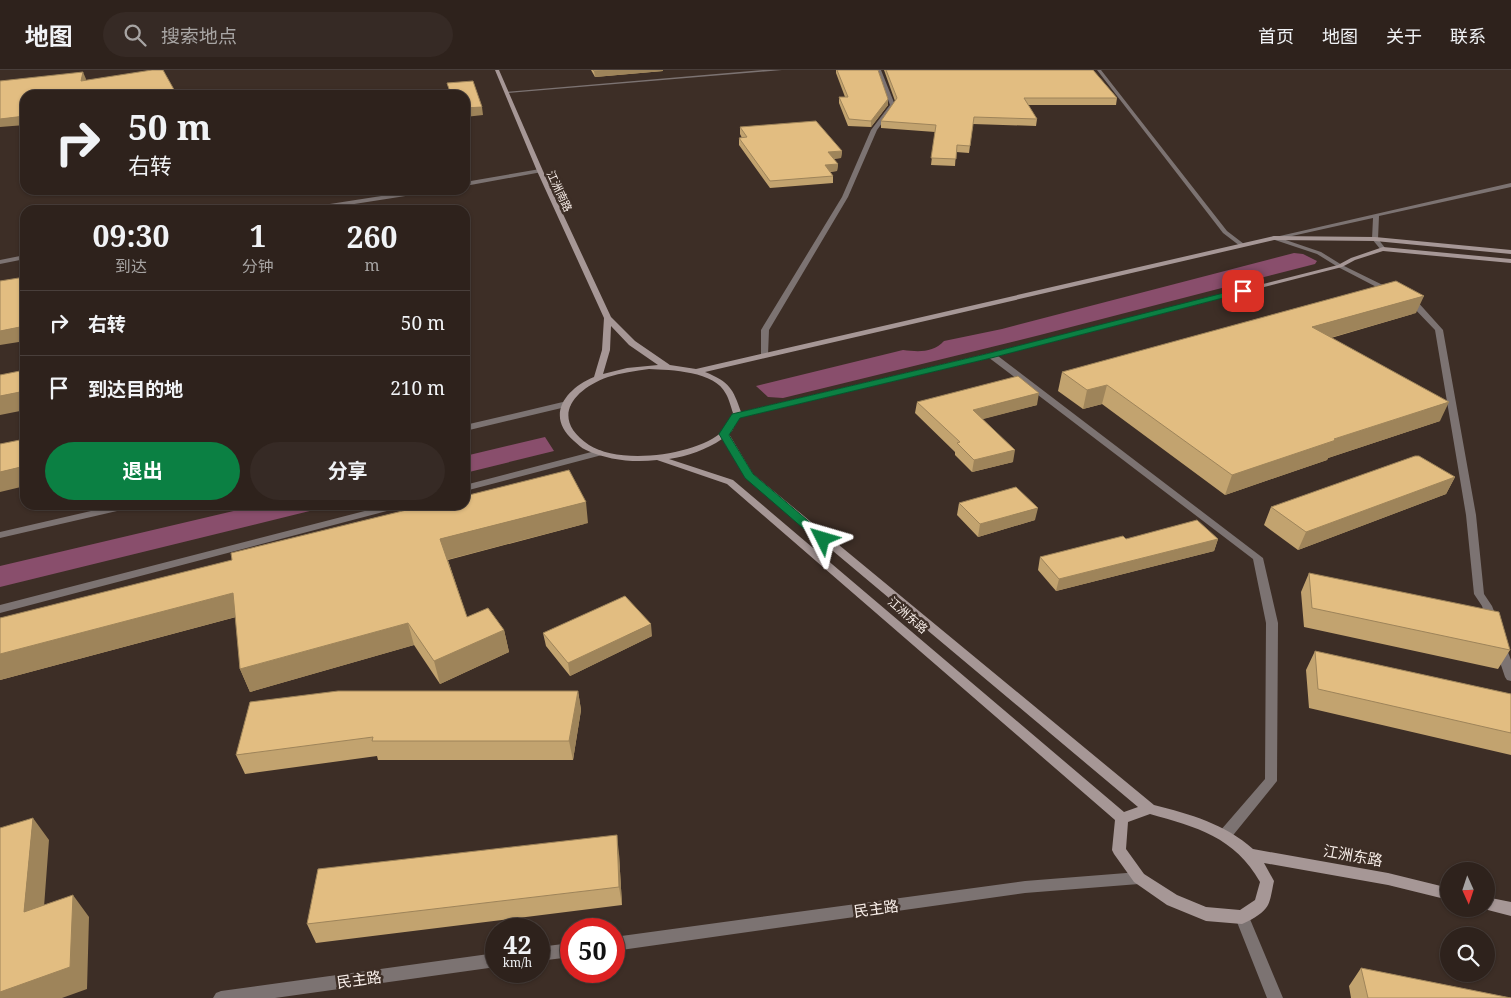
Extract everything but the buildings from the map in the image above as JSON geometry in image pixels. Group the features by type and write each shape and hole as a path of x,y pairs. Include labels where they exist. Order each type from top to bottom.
{"main road":[{"name":"江洲南路","path":"497,70 540,171 608,318"},
{"path":"695,372 1274,238 1375,240 1511,252"},
{"path":"736,416 991,355 1340,266 1353,259 1383,249 1511,261"},
{"path":"608,318 632,343 667,367"},
{"path":"598,378 606,350 608,318"},
{"path":"667,367 695,372 707,376 728,389 734,398 736,407 736,416 732,426 712,443 698,450 661,459 618,458 583,446 571,436 565,426 564,414 567,404 579,390 598,378 631,369 667,367"},
{"name":"江洲东路","path":"724,434 749,476 1150,809"},
{"name":"江洲东路","path":"661,459 730,482 1122,818"},
{"path":"1150,809 1192,820 1225,836 1251,855 1266,881 1261,904 1242,917 1206,914 1172,900 1139,878 1119,850 1122,818 1150,809"},
{"name":"江洲东路","path":"1251,855 1388,879 1440,892"},
{"path":"1495,905 1511,909"}],"street":[{"path":"507,92 780,70"},
{"path":"764,355 765,330 845,197 874,130 893,105 879,70"},
{"path":"1099,70 1225,232 1242,245"},
{"path":"470,183 540,171"},
{"path":"1274,238 1511,185"},
{"path":"336,205 399,195"},
{"path":"1376,215 1375,240 1383,249"},
{"path":"1274,238 1319,253 1340,266 1413,302 1438,330 1471,515 1479,594 1487,606 1511,677"},
{"path":"0,262 20,259"},
{"path":"991,355 1258,558 1272,623 1271,781 1225,836"},
{"path":"470,427 567,404"},
{"path":"470,487 599,453"},
{"path":"0,535 108,510"},
{"path":"0,609 380,510"},
{"name":"民主路","path":"625,942 1025,887 1139,878"},
{"path":"1242,917 1274,998"},
{"name":"民主路","path":"221,998 485,962"}],"shaded area":[{"path":"1294,253 1303,254 1317,261 1315,264 1040,335 783,398 768,397 756,386 903,350 930,350 944,341 1002,329"},
{"path":"545,437 554,451 470,472 470,455"},
{"path":"238,510 314,510 0,587 0,566"}],"route":[{"path":"823,539 749,476 724,434 732,426 736,416 991,355 1243,291"}]}
